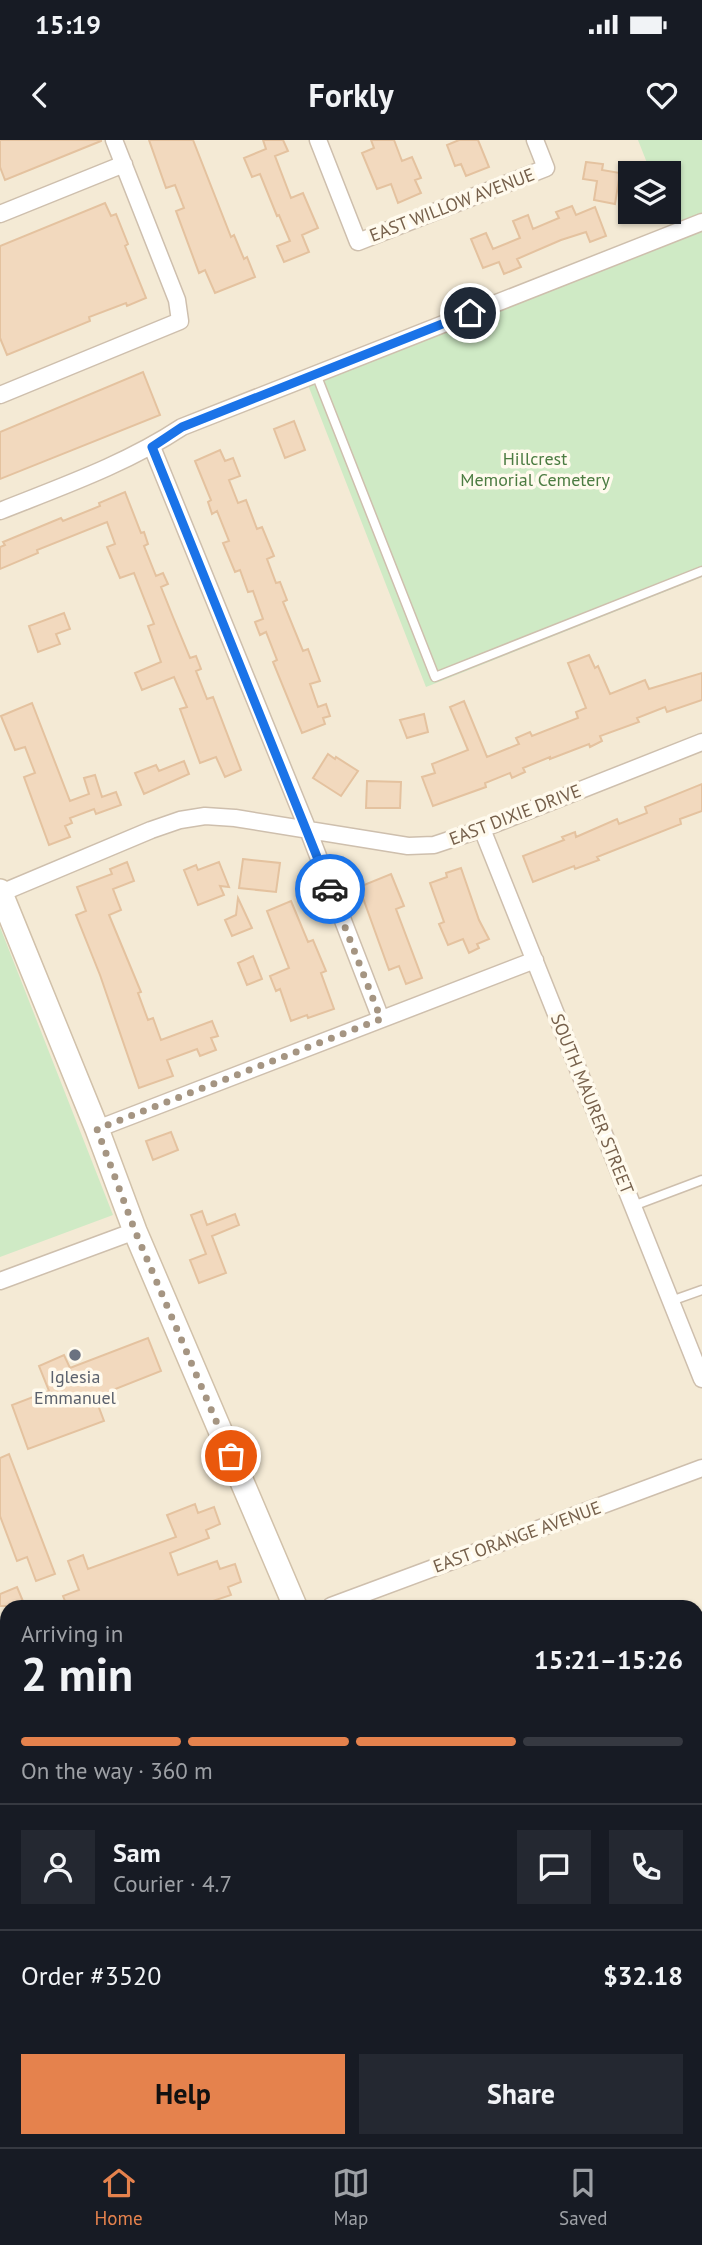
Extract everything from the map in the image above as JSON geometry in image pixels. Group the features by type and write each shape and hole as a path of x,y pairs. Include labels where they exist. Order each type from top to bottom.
{"street":[{"path":"0,395 180,321 177,300 114,140"},
{"name":"EAST WILLOW AVENUE","path":"318,140 358,242 546,168 535,140"},
{"path":"0,214 124,164"},
{"path":"0,511 115,465 152,447 182,427 702,222"},
{"path":"152,447 308,830 381,1019"},
{"name":"EAST DIXIE DRIVE","path":"0,892 151,830 180,820 205,816 235,818 408,846 434,845 482,829 702,742"},
{"name":"SOUTH MAURER STREET","path":"482,829 702,1379"},
{"path":"0,892 97,1129 135,1231 292,1600"},
{"path":"97,1129 535,960"},
{"path":"0,1281 135,1231"},
{"name":"EAST ORANGE AVENUE","path":"347,1600 702,1468"}],"lane":[{"path":"316,374 435,677 702,572"},
{"path":"633,1206 702,1180"},
{"path":"671,1301 702,1290"}],"shaded area":[{"path":"0,140 702,140 702,1600 0,1600"}],"green space":[{"name":"Hillcrest Memorial Cemetery","path":"638,140 702,140 702,577 426,687 308,385 675,238 670,224 681,224 681,161 646,161"},
{"path":"0,927 113,1215 0,1257"}],"building":[{"path":"0,140 101,141 5,180 0,167"},
{"path":"149,140 193,140 231,237 234,235 255,277 215,293 205,270 199,273 176,211 184,208 175,185 166,188"},
{"path":"263,140 283,140 288,151 275,156 291,198 303,193 318,228 302,235 309,252 284,262 277,246 290,241 260,174 252,177 244,158 266,149"},
{"path":"371,140 394,140 402,161 412,157 421,178 415,180 421,193 398,203 391,184 377,189 362,153 374,148"},
{"path":"459,140 478,140 489,167 466,176 461,164 455,166 447,145"},
{"path":"586,162 603,164 602,170 618,173 615,204 594,200 597,181 583,179"},
{"path":"105,203 111,216 116,214 128,244 125,246 146,298 89,317 90,321 7,355 0,338 0,246"},
{"path":"572,206 576,215 595,207 606,236 590,242 586,232 561,240 517,259 521,267 504,274 499,262 483,268 471,239 486,233 493,249 520,238 513,221 528,215 533,229 559,218 556,212"},
{"path":"143,372 160,415 0,479 0,432"},
{"path":"294,421 305,450 285,458 274,429"},
{"path":"220,450 225,461 233,458 240,476 229,480 238,503 246,500 257,529 262,527 274,556 267,559 276,583 280,582 287,600 283,602 303,651 308,649 320,681 310,684 318,707 326,704 330,716 323,718 325,724 302,733 273,662 277,660 266,632 260,635 255,622 263,619 253,591 248,592 240,570 235,572 223,543 229,541 217,511 212,514 208,502 211,500 195,461"},
{"path":"125,492 141,533 144,532 148,544 144,546 156,576 163,573 168,584 161,587 190,658 196,656 201,669 196,671 207,699 213,697 241,770 225,777 216,757 200,763 180,709 187,707 174,677 142,690 135,673 161,662 148,626 154,624 134,573 120,578 107,547 115,544 107,522 37,550 38,553 0,569 0,547 5,545 3,542 61,518 63,521 100,506 99,503"},
{"path":"64,613 70,629 56,634 60,644 38,652 29,626"},
{"path":"589,655 595,668 598,666 610,694 645,680 649,689 702,673 702,700 667,712 665,707 637,718 639,722 600,736 602,741 590,747 589,744 550,757 523,768 525,772 512,778 510,773 485,783 486,787 433,806 422,777 435,773 432,764 468,750 450,707 464,701 487,757 519,744 516,738 530,732 532,736 578,718 576,712 586,708 568,663"},
{"path":"32,703 70,801 89,794 84,778 95,775 102,797 116,792 121,805 96,814 94,809 70,818 72,823 65,826 70,837 49,845 24,777 35,773 25,747 15,750 1,716"},
{"path":"424,714 428,732 407,738 400,720"},
{"path":"328,754 358,771 341,796 313,778"},
{"path":"184,761 189,774 144,794 135,773 156,765 159,771"},
{"path":"367,781 401,782 400,808 366,808"},
{"path":"702,784 702,811 680,819 681,824 597,857 599,860 575,869 574,866 533,882 523,856 564,840 562,837 575,832 576,837 617,819 619,824 647,813 645,807"},
{"path":"243,859 280,863 276,892 239,888"},
{"path":"127,862 134,881 113,889 121,910 109,915 141,992 138,993 148,1020 153,1018 161,1040 212,1021 218,1036 211,1038 216,1050 200,1056 197,1049 167,1060 173,1076 139,1088 76,915 86,911 77,887 112,874 110,869"},
{"path":"219,862 229,887 220,886 224,895 198,905 184,870 196,865 198,870"},
{"path":"461,868 479,920 489,939 477,944 479,948 469,953 463,939 448,945 439,924 444,922 430,883"},
{"path":"391,874 404,906 396,909 422,978 406,984 399,966 389,970 359,887"},
{"path":"238,898 252,928 232,936 225,920 236,915"},
{"path":"291,901 308,942 313,940 326,971 321,973 334,1009 291,1021 280,989 276,991 270,976 289,968 267,911"},
{"path":"253,956 262,979 247,985 238,963"},
{"path":"171,1132 178,1150 153,1160 146,1141"},
{"path":"202,1211 207,1225 235,1214 239,1225 212,1236 226,1273 199,1283 190,1260 206,1254 191,1215"},
{"path":"148,1338 161,1371 95,1397 104,1421 28,1449 12,1405 49,1391 39,1366 64,1355 70,1368"},
{"path":"9,1454 55,1574 36,1581 27,1557 17,1561 0,1516 0,1458"},
{"path":"195,1504 198,1513 214,1507 220,1524 206,1530 209,1538 170,1553 178,1575 217,1561 220,1569 235,1564 241,1582 228,1587 231,1595 216,1600 65,1600 63,1596 79,1590 68,1561 83,1555 88,1569 176,1537 167,1515"},
{"path":"17,1587 22,1600 0,1600 0,1594"}],"way so far":[{"path":"231,1456 135,1231 97,1129 381,1019 330,889"}],"place":[{"name":"Iglesia Emmanuel","path":"75,1355"}],"route":[{"path":"330,889 152,447 182,427 470,313"}]}
